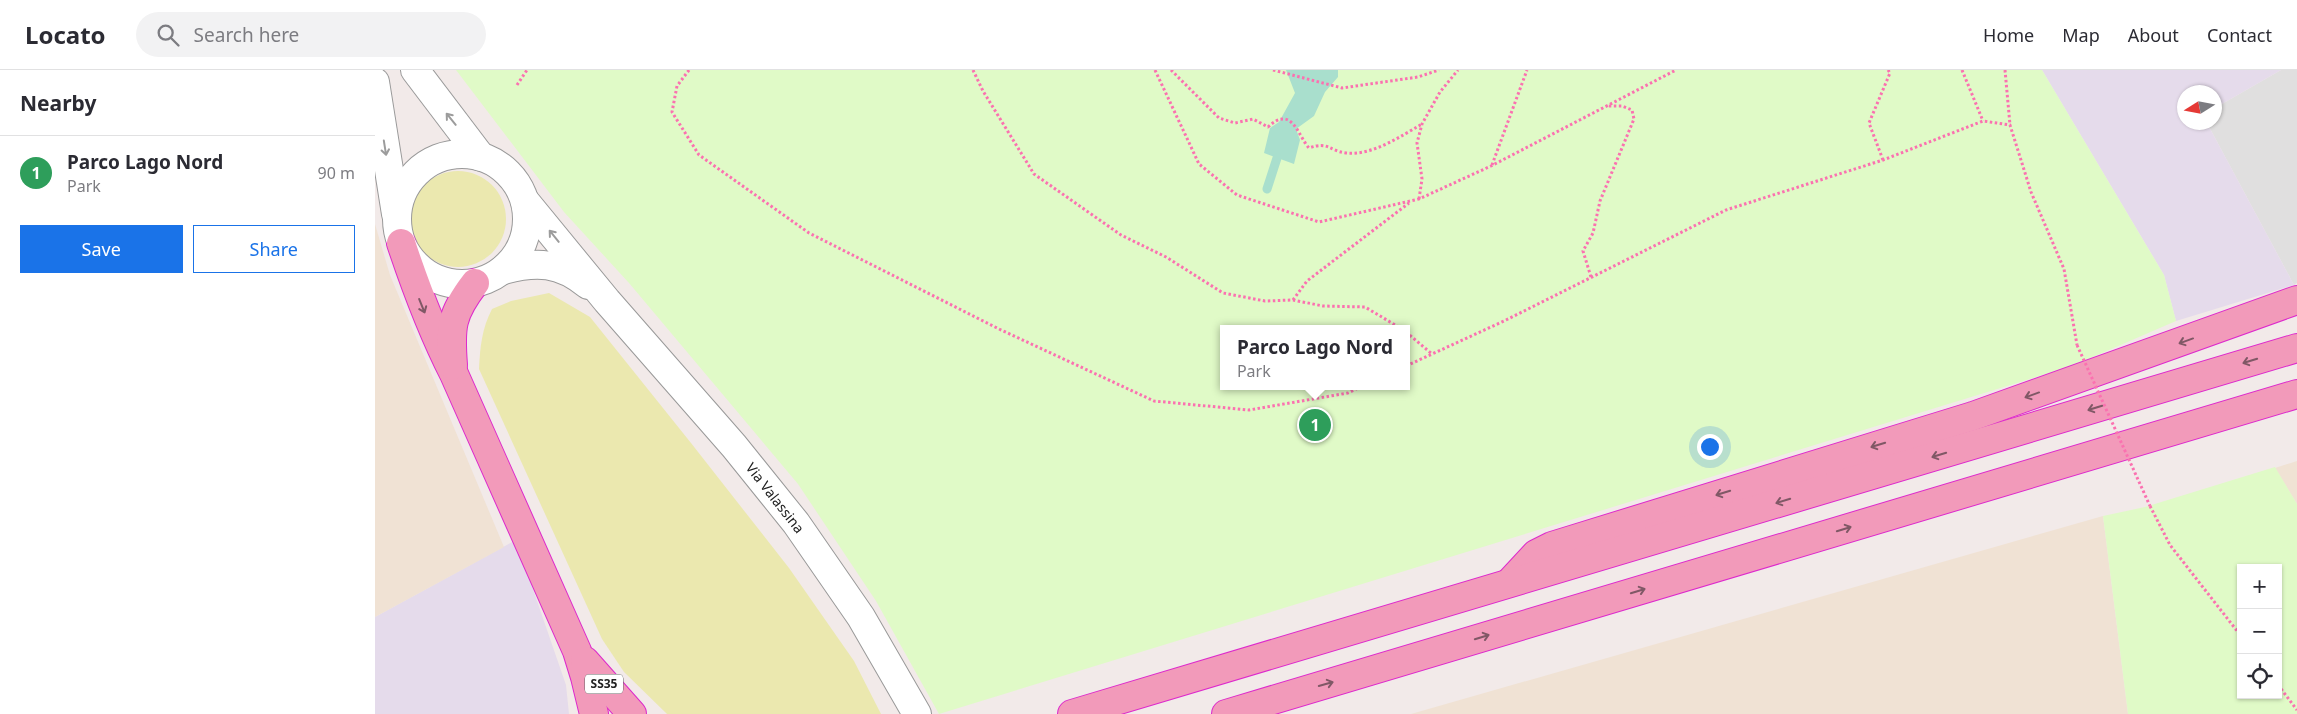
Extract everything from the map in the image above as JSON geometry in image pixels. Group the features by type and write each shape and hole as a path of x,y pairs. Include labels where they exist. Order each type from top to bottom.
{"highway":[{"path":"399,230 417,291 435,336 454,374 577,651 594,714"},
{"path":"454,374 451,340 453,322 457,309 475,283"},
{"path":"1510,583 1536,554 1552,546 1973,416 2297,300"},
{"path":"1072,714 2297,348"},
{"path":"1226,714 2297,394"},
{"name":"SS35","path":"577,651 609,690 632,714"}],"street":[{"path":"415,70 481,157"},
{"path":"375,82 399,230 406,252 418,268 435,279 455,284 475,283 490,279 503,270 519,251 527,226 525,201 518,186 504,170 481,157 468,154 442,157 419,170 403,191 399,230"},
{"name":"Via Valassina","path":"525,201 607,301 734,446 796,523 861,617 911,704"},
{"name":"Via Valassina","path":"503,270 536,264 551,265 581,280 607,301"}],"path":[{"path":"517,85 527,70"},
{"path":"689,70 677,86 672,112 699,155 809,233 999,330 1154,401 1249,410 1348,393 1354,390"},
{"path":"973,70 983,91 1033,174 1121,235 1167,257 1223,293 1265,301 1293,300 1323,306 1365,307 1395,325"},
{"path":"1155,70 1199,164 1237,194 1319,222 1419,199 1491,166 1676,70"},
{"path":"1171,70 1219,118 1235,123 1253,119 1268,127 1273,122 1286,120 1298,128 1303,141 1309,148 1321,144 1347,153 1380,148 1422,124"},
{"path":"1273,70 1342,88 1418,77 1439,70"},
{"path":"1419,199 1421,179 1417,143 1422,124 1440,92 1458,70"},
{"path":"1491,166 1527,70"},
{"path":"1883,160 1869,123 1891,73 1888,70"},
{"path":"1961,70 1983,121"},
{"path":"2005,70 2010,125 2031,192 2064,269 2077,345 2150,506 2170,545 2237,631"},
{"path":"1591,277 1583,251 1593,233 1601,202 1634,119 1632,110 1622,106 1607,106"},
{"path":"1410,364 1726,210 1883,160 1983,121 2010,125"},
{"path":"1293,300 1307,281 1412,201"},
{"path":"1410,335 1432,354"},
{"path":"2282,690 2297,710"}],"shaded area":[{"path":"456,70 2042,70 2164,275 2176,321 2072,366 939,714 876,601 798,484 629,283 564,212"},
{"path":"1286,70 1338,70 1338,77 1325,92 1314,116 1296,129 1300,140 1294,164 1264,153 1270,128 1279,122 1295,93"},
{"path":"2042,70 2281,70 2222,104 2222,85 2177,85 2177,130 2211,130 2294,285 2176,321 2164,275"},
{"path":"2281,70 2297,70 2297,283 2294,285 2211,130 2222,130 2222,104"},
{"path":"458,171 476,175 492,185 502,201 506,219 502,237 492,253 476,263 458,267 440,263 424,253 414,237 410,219 414,201 424,185 440,175"},
{"path":"375,224 390,275 504,547 375,617"},
{"path":"549,293 590,317 691,443 789,568 854,661 881,714 667,714 624,672 602,639 479,369 482,338 492,309 511,301"},
{"path":"2297,461 2297,504 2275,468"},
{"path":"2275,467 2297,504 2297,714 2128,714 2103,516 2145,507"},
{"path":"2103,516 2128,714 1411,714"},
{"path":"516,540 566,685 569,714 375,714 375,617"}],"waterway":[{"path":"1267,189 1277,158"}],"place":[{"name":"Parco Lago Nord","path":"1315,425"}]}
